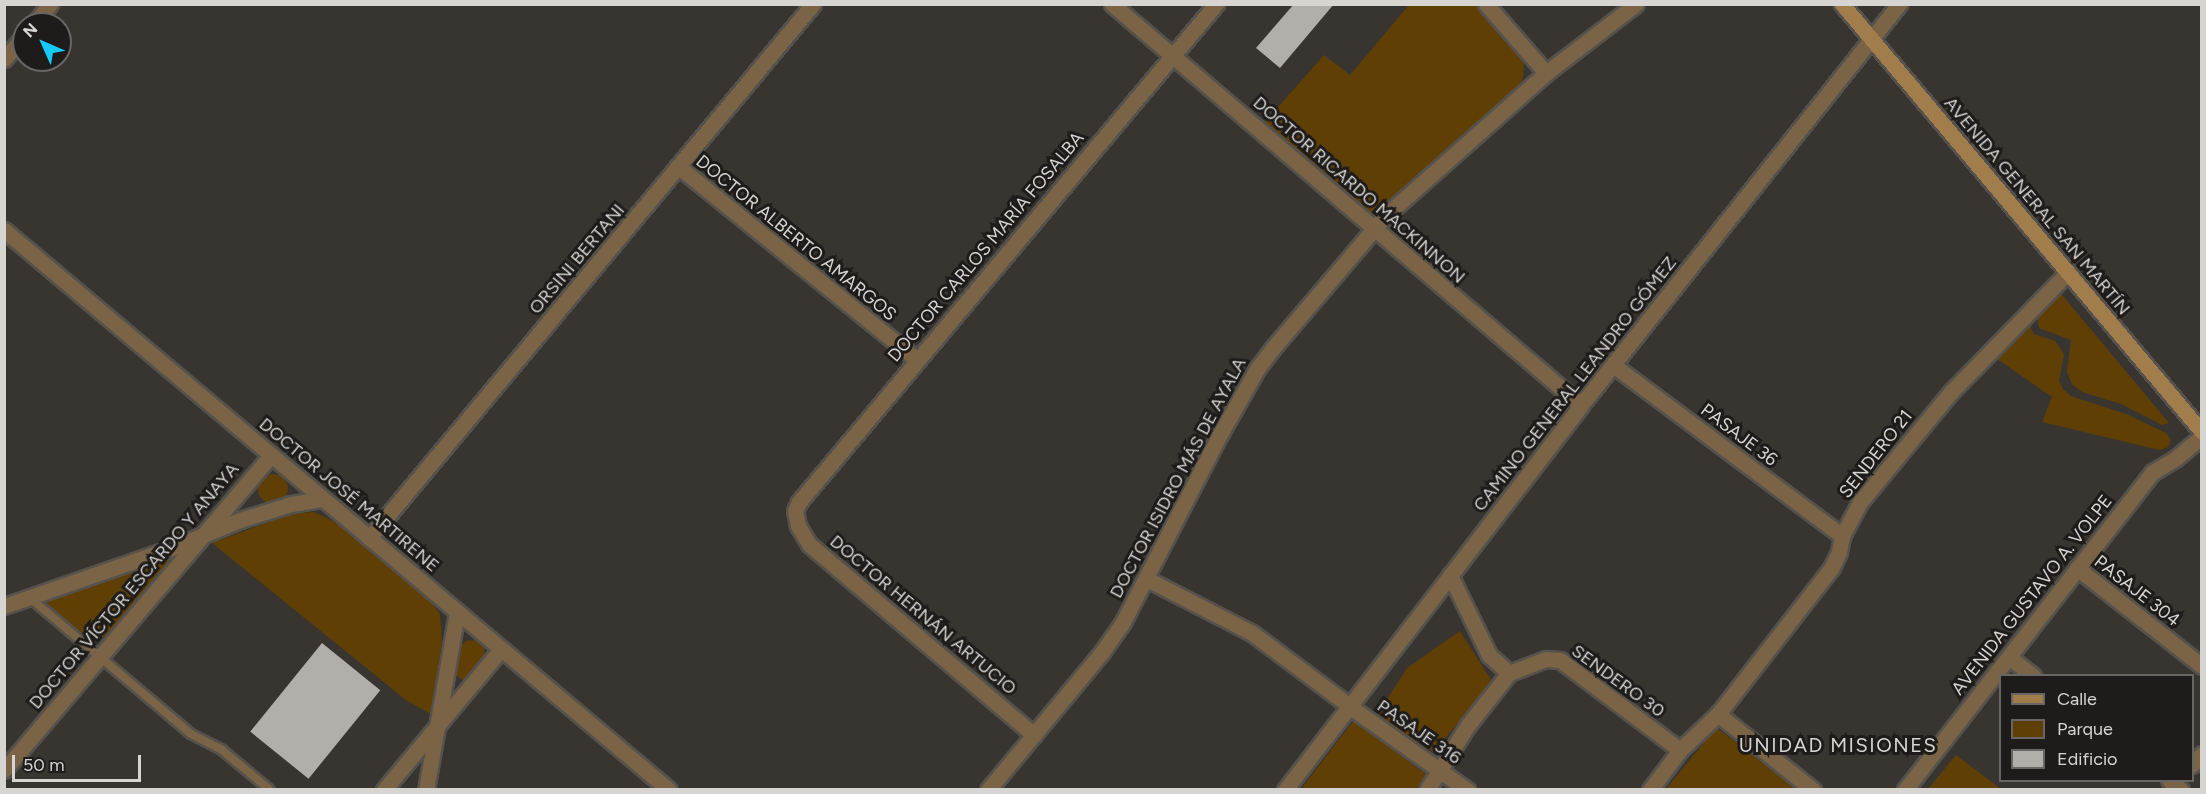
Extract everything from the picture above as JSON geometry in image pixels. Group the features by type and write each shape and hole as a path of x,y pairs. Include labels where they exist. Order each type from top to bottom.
{"main road":[{"name":"AVENIDA GENERAL SAN MARTÍN","path":"1842,4 2202,434"}],"street":[{"name":"ORSINI BERTANI","path":"369,538 813,4"},
{"name":"DOCTOR RICARDO MACKINNON","path":"1112,4 1581,405"},
{"name":"DOCTOR CARLOS MARÍA FOSALBA","path":"795,519 799,502 1216,4"},
{"path":"1486,4 1546,73"},
{"name":"DOCTOR ISIDRO MÁS DE AYALA","path":"988,789 1102,652 1147,579 1218,438 1257,369 1373,229 1546,73 1636,4"},
{"name":"CAMINO GENERAL LEANDRO GÓMEZ","path":"1285,789 1581,405 1899,4"},
{"name":"DOCTOR ALBERTO AMARGOS","path":"679,167 917,360"},
{"name":"DOCTOR JOSÉ MARTIRENE","path":"4,230 669,789"},
{"name":"SENDERO 21","path":"1650,789 1680,750 1718,714 1832,567 1839,552 1842,536 1861,501 1951,392 2068,272"},
{"name":"PASAJE 36","path":"1613,365 1842,536"},
{"name":"AVENIDA GUSTAVO A. VOLPE","path":"1905,789 2152,472 2182,453 2202,434"},
{"name":"DOCTOR VÍCTOR ESCARDO Y ANAYA","path":"4,770 271,455"},
{"path":"4,606 291,504 322,499"},
{"name":"DOCTOR HERNÁN ARTUCIO","path":"795,519 809,544 1034,735"},
{"name":"PASAJE 304","path":"2077,568 2202,666"},
{"path":"1427,789 1442,770 1468,725 1509,673 1489,655 1450,575"},
{"name":"PASAJE 316","path":"1147,579 1252,633 1349,706 1467,789"},
{"path":"426,789 458,612"},
{"path":"384,789 501,649"},
{"path":"2009,657 2032,674"},
{"name":"SENDERO 30","path":"1509,673 1530,663 1546,659 1560,660 1680,750"},
{"path":"1718,714 1813,789"}],"lane":[{"path":"29,597 191,735 222,750 270,789"}],"green space":[{"path":"1409,5 1476,5 1516,51 1524,64 1523,78 1518,89 1377,215 1372,216 1264,123 1324,55 1350,75"},
{"path":"2057,289 2169,423 2162,425 2121,404 2082,392 2072,384 2067,372 2071,340 2039,328 2037,317 2040,306"},
{"path":"2031,316 2031,329 2034,334 2055,341 2064,354 2059,381 2063,389 2071,396 2126,414 2166,433 2171,440 2168,447 2160,450 2042,422 2052,397 1993,356"},
{"path":"273,474 284,478 288,489 284,500 273,504 262,500 258,489 262,478"},
{"path":"314,512 337,523 431,601 440,615 442,642 431,714 406,700 212,543 290,514"},
{"path":"170,558 173,560 109,634 99,639 89,639 46,604 48,597"},
{"path":"1460,631 1493,683 1433,752 1377,715 1407,668"},
{"path":"476,640 484,647 485,657 467,678 462,680 455,673 458,648 466,641"},
{"path":"1354,720 1427,775 1416,789 1301,789"},
{"path":"1716,728 1720,730 1796,789 1666,789"},
{"path":"1956,755 2001,789 1928,789"}],"building":[{"path":"1294,4 1334,4 1280,68 1256,48"},
{"path":"322,643 380,690 309,779 250,732"}],"district":[{"name":"UNIDAD MISIONES","path":"1838,745"}]}
